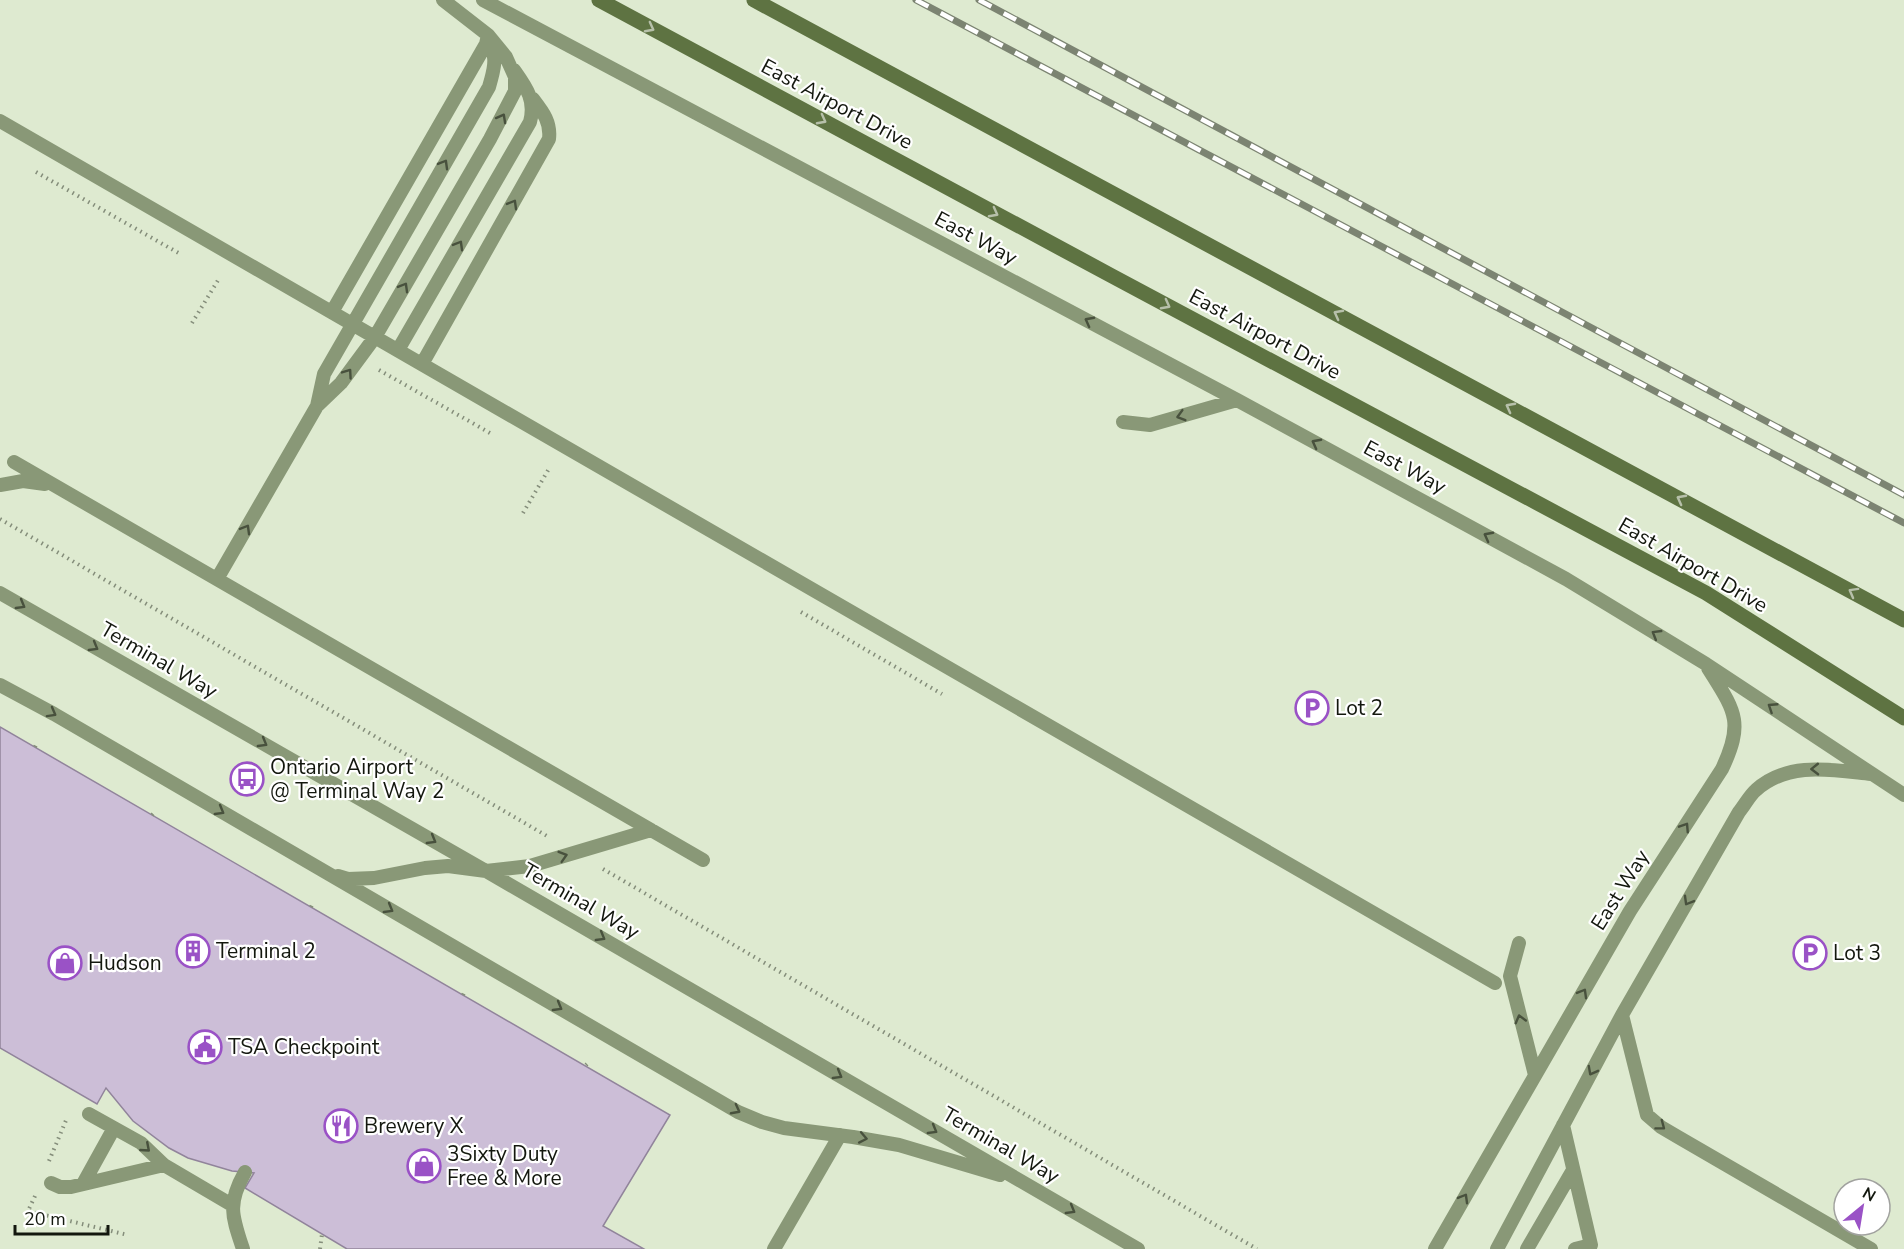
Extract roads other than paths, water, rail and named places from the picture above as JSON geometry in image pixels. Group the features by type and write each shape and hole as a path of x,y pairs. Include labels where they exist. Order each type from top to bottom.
{"main road":[{"name":"East Airport Drive","path":"599,0 1706,593 1904,718"},
{"path":"754,0 1904,620"}],"lane":[{"path":"422,364 549,139 550,129 546,117 506,57 488,35 443,0"},
{"name":"East Way","path":"483,0 1237,400 1566,579 1706,664 1730,703 1735,724 1733,746 1722,769 1630,911 1435,1249"},
{"path":"332,312 486,44 488,35"},
{"path":"317,406 324,374 489,87 495,68 494,52 488,35"},
{"path":"217,579 317,406 340,383 375,337 509,105 515,91 515,77 506,57"},
{"path":"398,350 530,122 533,110 531,95"},
{"path":"0,121 1495,983"},
{"path":"1123,422 1150,425 1237,400"},
{"path":"14,462 703,860"},
{"path":"0,485 23,481 55,486"},
{"name":"Terminal Way","path":"0,593 486,871 1138,1249"},
{"path":"1706,664 1904,795"},
{"path":"0,686 54,714 738,1112 784,1128 899,1146 1021,1181"},
{"path":"1497,1249 1622,1015 1739,812 1755,790 1778,775 1798,770 1824,769 1873,774"},
{"path":"330,874 348,879 374,878 425,868 448,867 486,871 530,866 651,830"},
{"path":"1519,943 1510,976 1535,1075"},
{"path":"1622,1015 1647,1115 1661,1127 1871,1249"},
{"path":"89,1114 141,1143 164,1165 232,1205"},
{"path":"1563,1125 1591,1245 1575,1249"},
{"path":"83,1184 114,1128"},
{"path":"774,1249 840,1135"},
{"path":"51,1183 60,1187 83,1184 164,1165"},
{"path":"1527,1249 1574,1170"},
{"path":"243,1249 234,1223 232,1205 235,1189 245,1172"}],"railway":[{"path":"916,0 1904,523"},
{"path":"979,0 1904,495"}],"place":[{"name":"Lot 2","path":"1312,708"},
{"name":"Ontario Airport @ Terminal Way 2","path":"247,779"},
{"name":"Terminal 2","path":"193,951"},
{"name":"Lot 3","path":"1810,953"},
{"name":"Hudson","path":"65,963"},
{"name":"TSA Checkpoint","path":"205,1047"},
{"name":"Brewery X","path":"341,1126"},
{"name":"3Sixty Duty Free & More","path":"424,1166"}]}
